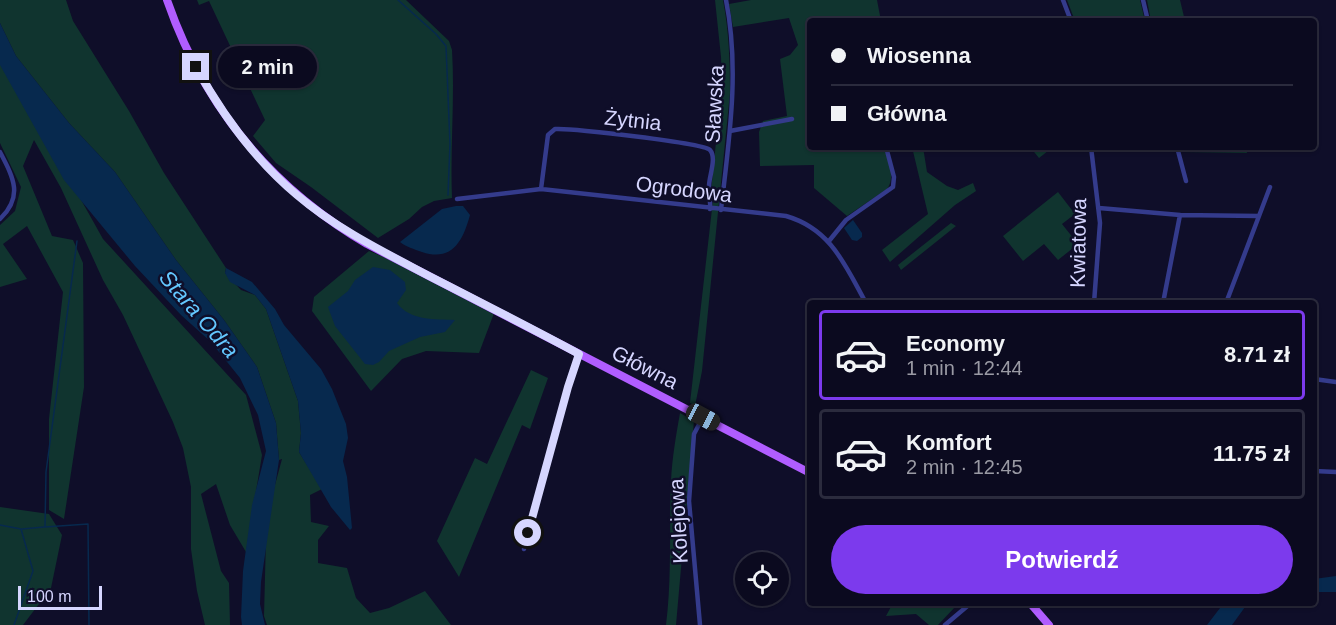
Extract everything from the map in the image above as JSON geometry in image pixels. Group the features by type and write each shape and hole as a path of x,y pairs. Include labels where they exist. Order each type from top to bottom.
{"main road":[{"name":"Główna","path":"167,0 190,56 224,115 255,155 298,196 367,244 807,471"},
{"path":"1033,606 1049,625"}],"street":[{"name":"Sławska","path":"721,210 730,131 733,51 726,0"},
{"path":"1063,0 1070,18"},
{"path":"1143,0 1147,18"},
{"path":"730,131 792,119"},
{"name":"Żytnia","path":"541,189 548,135 555,129 671,141 703,145 710,150 712,156 709,188 711,208"},
{"path":"829,241 846,219 893,188 894,177 887,150"},
{"name":"Kwiatowa","path":"1091,150 1100,223 1094,300"},
{"path":"1178,150 1186,182"},
{"path":"0,152 12,175 14,192 13,203 0,219"},
{"path":"1227,300 1270,187"},
{"name":"Ogrodowa","path":"457,199 541,189 786,216 818,231 829,241 864,300"},
{"path":"1099,208 1180,215 1258,216"},
{"path":"1164,300 1180,215"},
{"path":"524,549 565,397 579,354"},
{"path":"1317,379 1336,382"},
{"name":"Kolejowa","path":"700,625 689,501 694,434 703,417"},
{"path":"1317,471 1336,472"},
{"path":"945,625 967,606"}],"green space":[{"path":"0,0 66,0 73,21 129,111 164,173 226,268 225,273 241,290 255,295 266,309 298,401 301,433 299,452 322,489 310,495 311,522 329,526 318,540 318,563 347,568 356,598 370,613 389,608 425,591 451,625 267,625 264,616 266,537 272,496 282,459 279,460 276,423 257,367 224,320 176,260 115,172 69,123 16,56 0,23"},
{"path":"197,0 406,0 449,41 452,50 452,198 434,201 422,207 409,219 378,238 276,163 253,136 265,120 209,1 199,5"},
{"path":"715,0 723,0 725,12 729,46 730,93 702,371 695,406 690,403 713,200 711,191 722,84"},
{"path":"751,0 877,0 880,18 807,18 807,150 885,150 891,179 887,189 847,216 814,188 814,165 760,166 759,132 763,121 787,116 780,59 790,55 798,45 789,18 733,27 729,4"},
{"path":"1067,0 1140,0 1144,18 1074,18"},
{"path":"1147,0 1180,0 1184,18 1150,18"},
{"path":"0,55 103,239 246,395 262,455 246,552 230,525 216,484 201,494 221,571 229,583 230,625 205,625 191,549 191,487 183,448 173,422 123,315 103,280 61,188 34,140 23,166 52,236 73,240 83,263 84,387 64,519 49,510 49,419 63,292 27,226 3,244 27,279 0,287 0,225 15,211 21,187 0,143"},
{"path":"913,150 923,150 927,172 947,186 958,190 973,183 976,191 955,205 890,262 882,250 928,214"},
{"path":"1032,150 1049,150 1039,158"},
{"path":"1183,150 1246,150 1247,153 1183,152"},
{"path":"1058,192 1075,214 1062,224 1078,244 1058,260 1044,244 1023,261 1003,236"},
{"path":"951,223 956,226 901,270 898,265"},
{"path":"369,251 438,279 496,308 479,353 426,351 402,359 371,391 312,311 314,297"},
{"path":"531,370 548,378 530,429 522,425 459,577 437,541 475,458 487,464"},
{"path":"680,413 694,421 676,625 666,625 670,572 670,500 674,447"},
{"path":"0,507 49,514 62,535 51,588 23,625 0,625"},
{"path":"891,606 955,607 938,625 929,625 916,614 886,616"}],"water":[{"name":"Stara Odra","path":"0,23 16,56 69,123 115,172 176,260 224,320 257,367 276,423 279,460 261,582 260,604 265,625 242,625 241,617 243,571 252,505 266,451 258,415 240,378 211,342 181,315 135,266 64,180 0,65"},
{"path":"463,206 470,215 460,241 449,252 432,254 422,252 400,242 442,209"},
{"path":"853,220 862,233 862,237 857,241 852,240 844,228"},
{"path":"373,267 390,270 405,282 406,290 397,303 402,309 423,318 455,320 445,332 420,337 389,351 373,365 365,364 335,326 328,307 348,291 355,280"},
{"path":"226,268 252,282 321,369 332,389 346,424 348,438 343,461 347,477 352,528 350,530 331,507 299,452 301,433 298,401 266,309 255,295 230,282 225,273"},
{"path":"1336,576 1336,592 1317,592 1317,579"},
{"path":"1247,606 1232,625 1207,625 1220,608"}],"waterway":[{"path":"398,0 446,46 450,144 448,195"},
{"path":"77,241 46,472 45,527 88,524 89,625"},
{"path":"0,525 21,529 33,571 14,625"},
{"path":"22,529 44,527"}],"route":[{"path":"196,67 242,140 274,174 314,210 367,244 579,354 528,533"}]}
